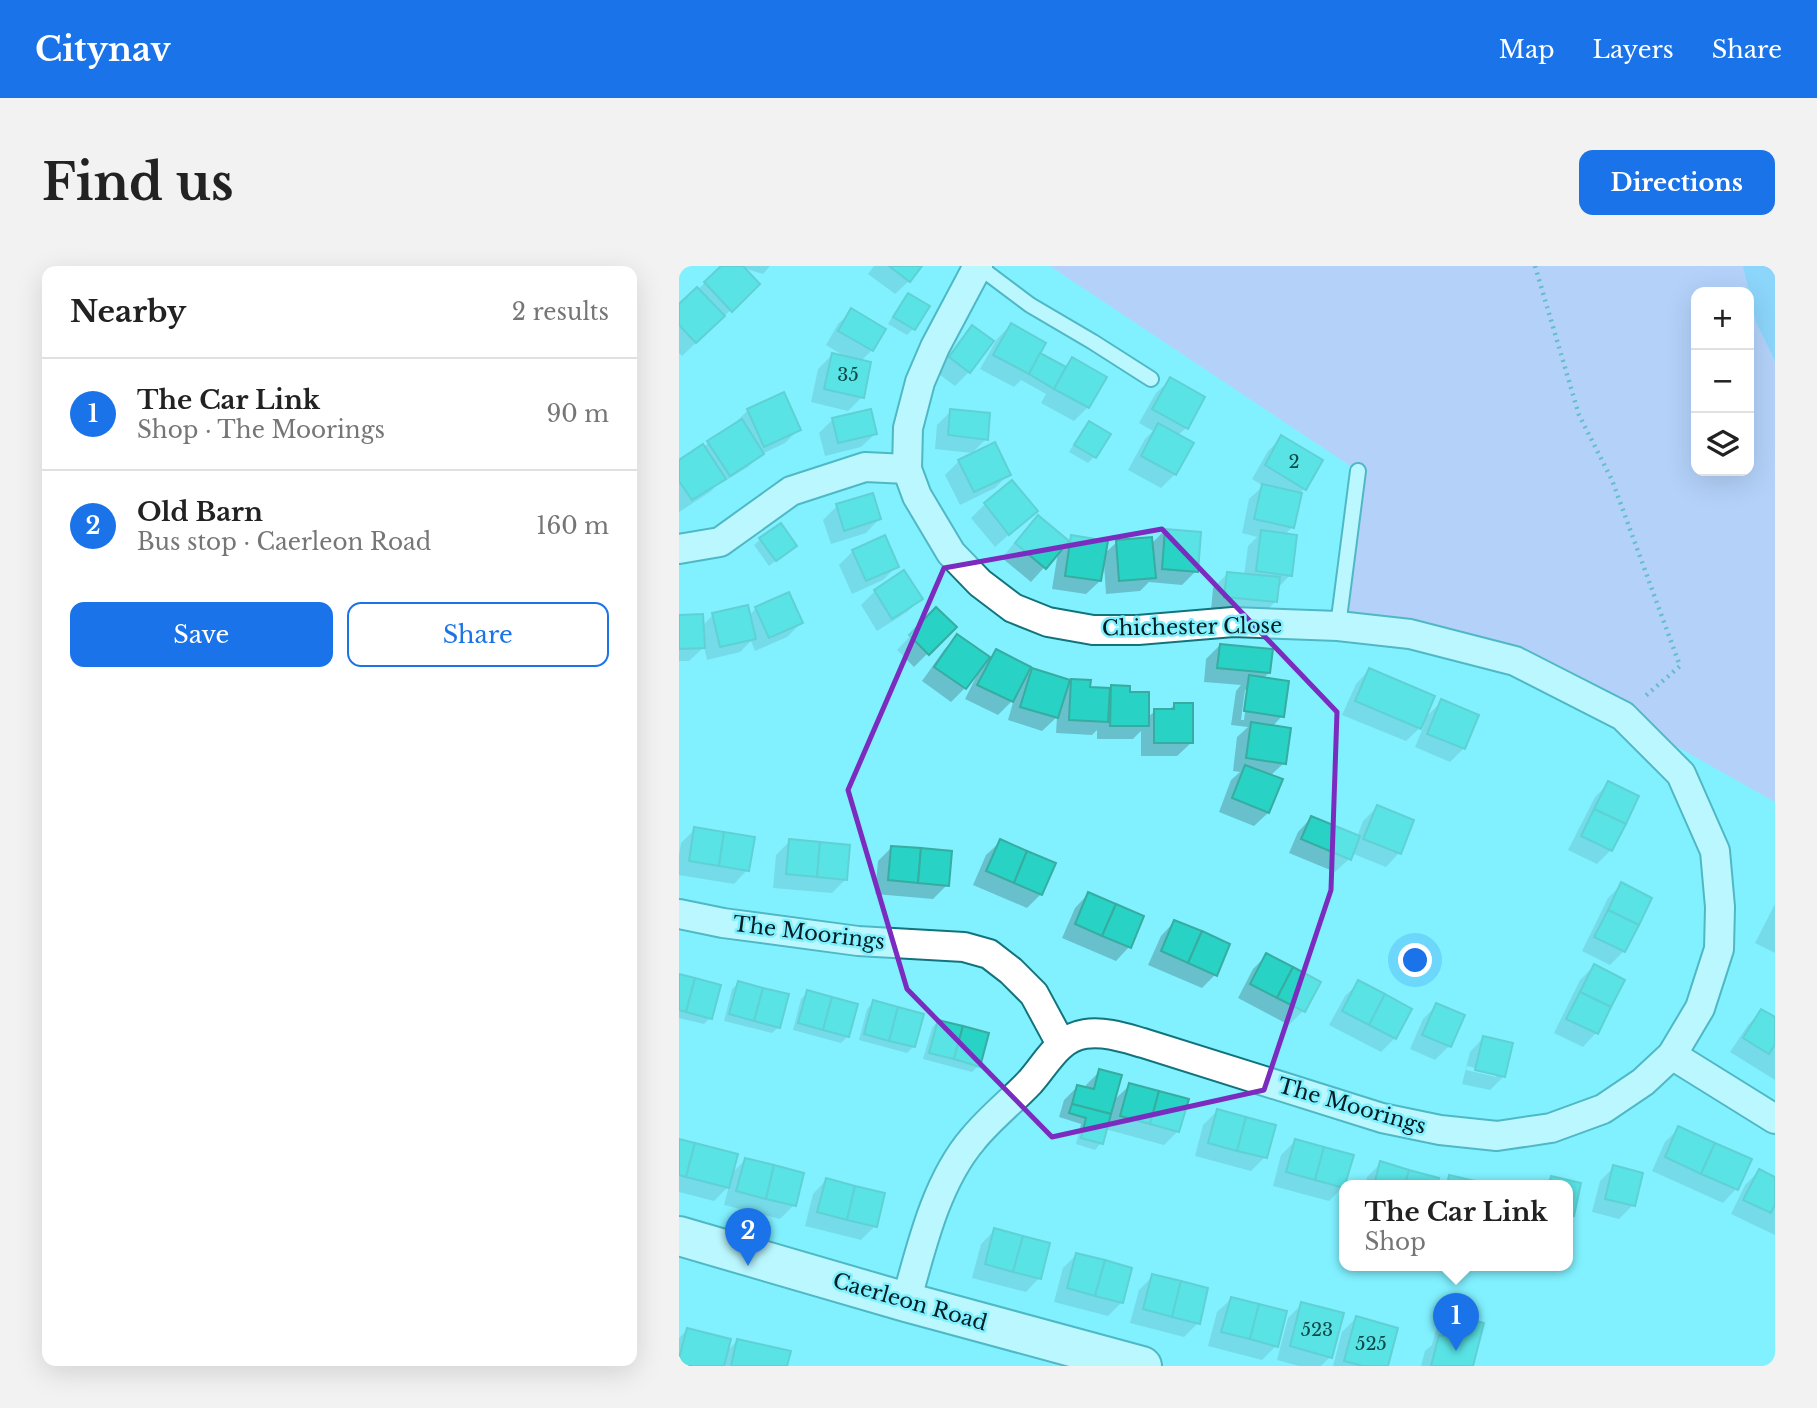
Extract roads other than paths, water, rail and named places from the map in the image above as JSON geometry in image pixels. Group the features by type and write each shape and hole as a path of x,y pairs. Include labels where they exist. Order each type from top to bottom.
{"main road":[{"name":"Caerleon Road","path":"679,1236 906,1302 1142,1366"}],"street":[{"name":"Chichester Close","path":"978,266 935,347 920,382 908,428 907,469 916,496 951,553 980,583 1013,608 1048,622 1094,630 1138,630 1233,622 1338,626 1409,634 1515,661"},
{"path":"679,549 720,542 791,491 865,467 907,469"},
{"name":"The Moorings","path":"679,914 723,923 858,941 964,947 989,954 1034,994 1061,1044 1084,1034 1109,1034 1382,1118 1440,1130 1497,1136 1551,1128 1603,1109 1643,1082 1672,1055 1700,1008 1719,949 1720,907 1715,851 1681,774 1623,716 1515,661"},
{"path":"906,1302 927,1226 947,1179 972,1139 1032,1080 1061,1044"},
{"path":"1672,1055 1775,1119"}],"lane":[{"path":"978,266 1030,305 1151,379"},
{"path":"1338,626 1358,471"}],"water":[{"path":"1743,266 1775,266 1775,361 1756,322 1754,287 1748,287"}],"place":[{"name":"Old Barn","path":"748,1266"},
{"name":"The Car Link","path":"1456,1351"}]}
